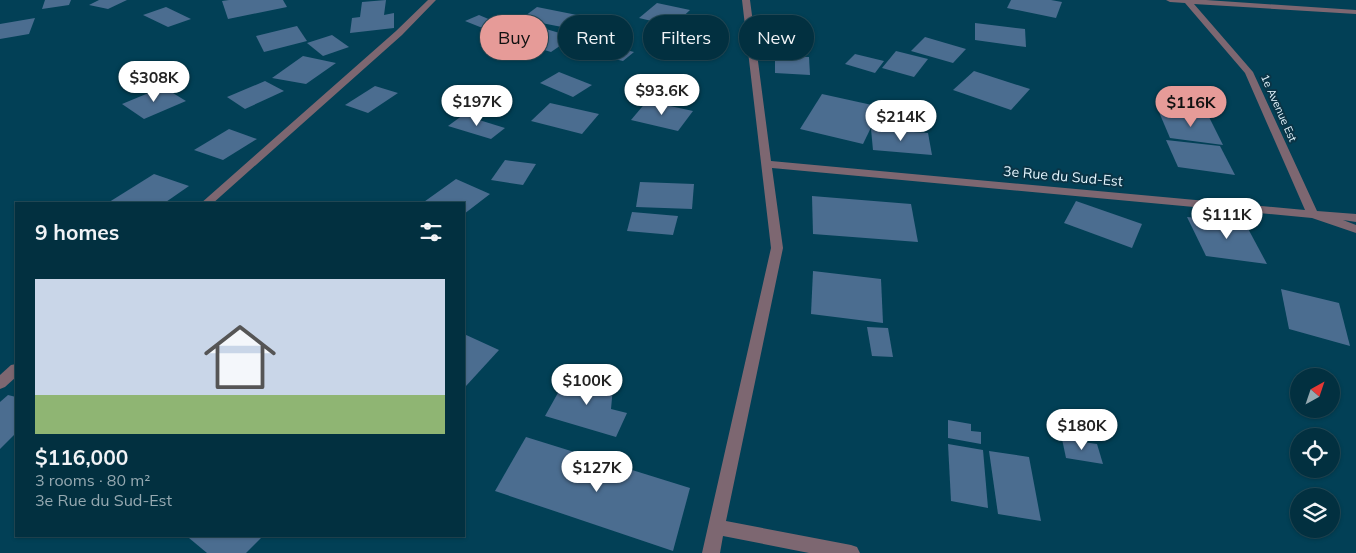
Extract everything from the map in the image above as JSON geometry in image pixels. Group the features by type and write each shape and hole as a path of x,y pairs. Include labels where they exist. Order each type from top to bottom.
{"street":[{"path":"207,202 399,33 432,0"},
{"path":"711,553 777,248 746,0"},
{"path":"1170,0 1356,12"},
{"name":"1e Avenue Est","path":"1186,0 1249,72 1314,214"},
{"name":"3e Rue du Sud-Est","path":"767,164 1356,218"},
{"path":"1314,214 1356,229"},
{"path":"0,383 15,370"},
{"path":"716,527 851,553"}],"building":[{"path":"45,0 71,0 69,5 42,9"},
{"path":"99,0 127,0 108,9 89,5"},
{"path":"283,0 287,7 228,19 222,1"},
{"path":"386,0 384,15 394,13 394,28 350,33 352,18 360,17 362,2"},
{"path":"1011,0 1051,0 1062,2 1056,18 1007,8"},
{"path":"657,3 690,10 685,15 643,15 643,19 639,18"},
{"path":"166,7 191,19 168,27 143,15"},
{"path":"537,7 577,15 558,15 558,26 548,24 548,15 526,15"},
{"path":"479,15 480,27 465,21"},
{"path":"35,18 29,34 0,39 0,24"},
{"path":"975,23 1025,29 1026,47 975,40"},
{"path":"297,26 307,41 264,52 256,36"},
{"path":"548,30 558,33 558,47 551,52 548,51"},
{"path":"332,35 349,47 323,56 307,43"},
{"path":"925,37 966,49 953,63 911,51"},
{"path":"896,51 928,59 914,77 882,68"},
{"path":"855,54 884,61 875,73 845,64"},
{"path":"303,56 336,63 306,84 272,78"},
{"path":"775,60 809,60 810,75 775,73"},
{"path":"974,71 1030,89 1011,110 953,90"},
{"path":"559,72 592,85 573,97 540,83"},
{"path":"265,81 284,91 245,109 227,97"},
{"path":"375,86 398,93 368,113 345,105"},
{"path":"163,87 186,101 144,119 122,104"},
{"path":"822,94 881,107 863,144 800,129"},
{"path":"647,101 693,111 678,131 631,120"},
{"path":"550,103 599,114 582,134 531,121"},
{"path":"1159,112 1209,117 1223,145 1170,138"},
{"path":"463,115 505,128 491,139 448,126"},
{"path":"229,129 257,139 223,160 194,150"},
{"path":"871,129 928,133 932,155 873,150"},
{"path":"1166,140 1220,146 1235,175 1178,167"},
{"path":"505,160 536,164 523,185 491,180"},
{"path":"154,174 189,186 166,202 109,202"},
{"path":"456,179 490,194 465,213 465,202 424,202"},
{"path":"640,182 694,184 692,209 636,207"},
{"path":"812,196 911,204 918,242 813,234"},
{"path":"1076,201 1142,224 1132,248 1064,223"},
{"path":"632,212 678,216 673,235 627,231"},
{"path":"1187,217 1245,223 1267,264 1206,256"},
{"path":"813,271 881,279 883,323 811,314"},
{"path":"1281,289 1339,303 1350,346 1289,329"},
{"path":"867,327 888,328 893,357 872,356"},
{"path":"465,334 499,350 465,386"},
{"path":"568,375 613,387 611,409 627,413 616,437 545,416"},
{"path":"8,395 15,397 15,434 0,449 0,402"},
{"path":"948,420 971,424 971,431 981,432 981,444 948,438"},
{"path":"526,437 690,488 673,551 495,491"},
{"path":"1062,439 1097,444 1103,464 1066,458"},
{"path":"948,444 983,450 988,508 951,501"},
{"path":"989,451 1029,457 1041,521 998,514"},
{"path":"262,537 246,553 207,553 189,538"}]}
